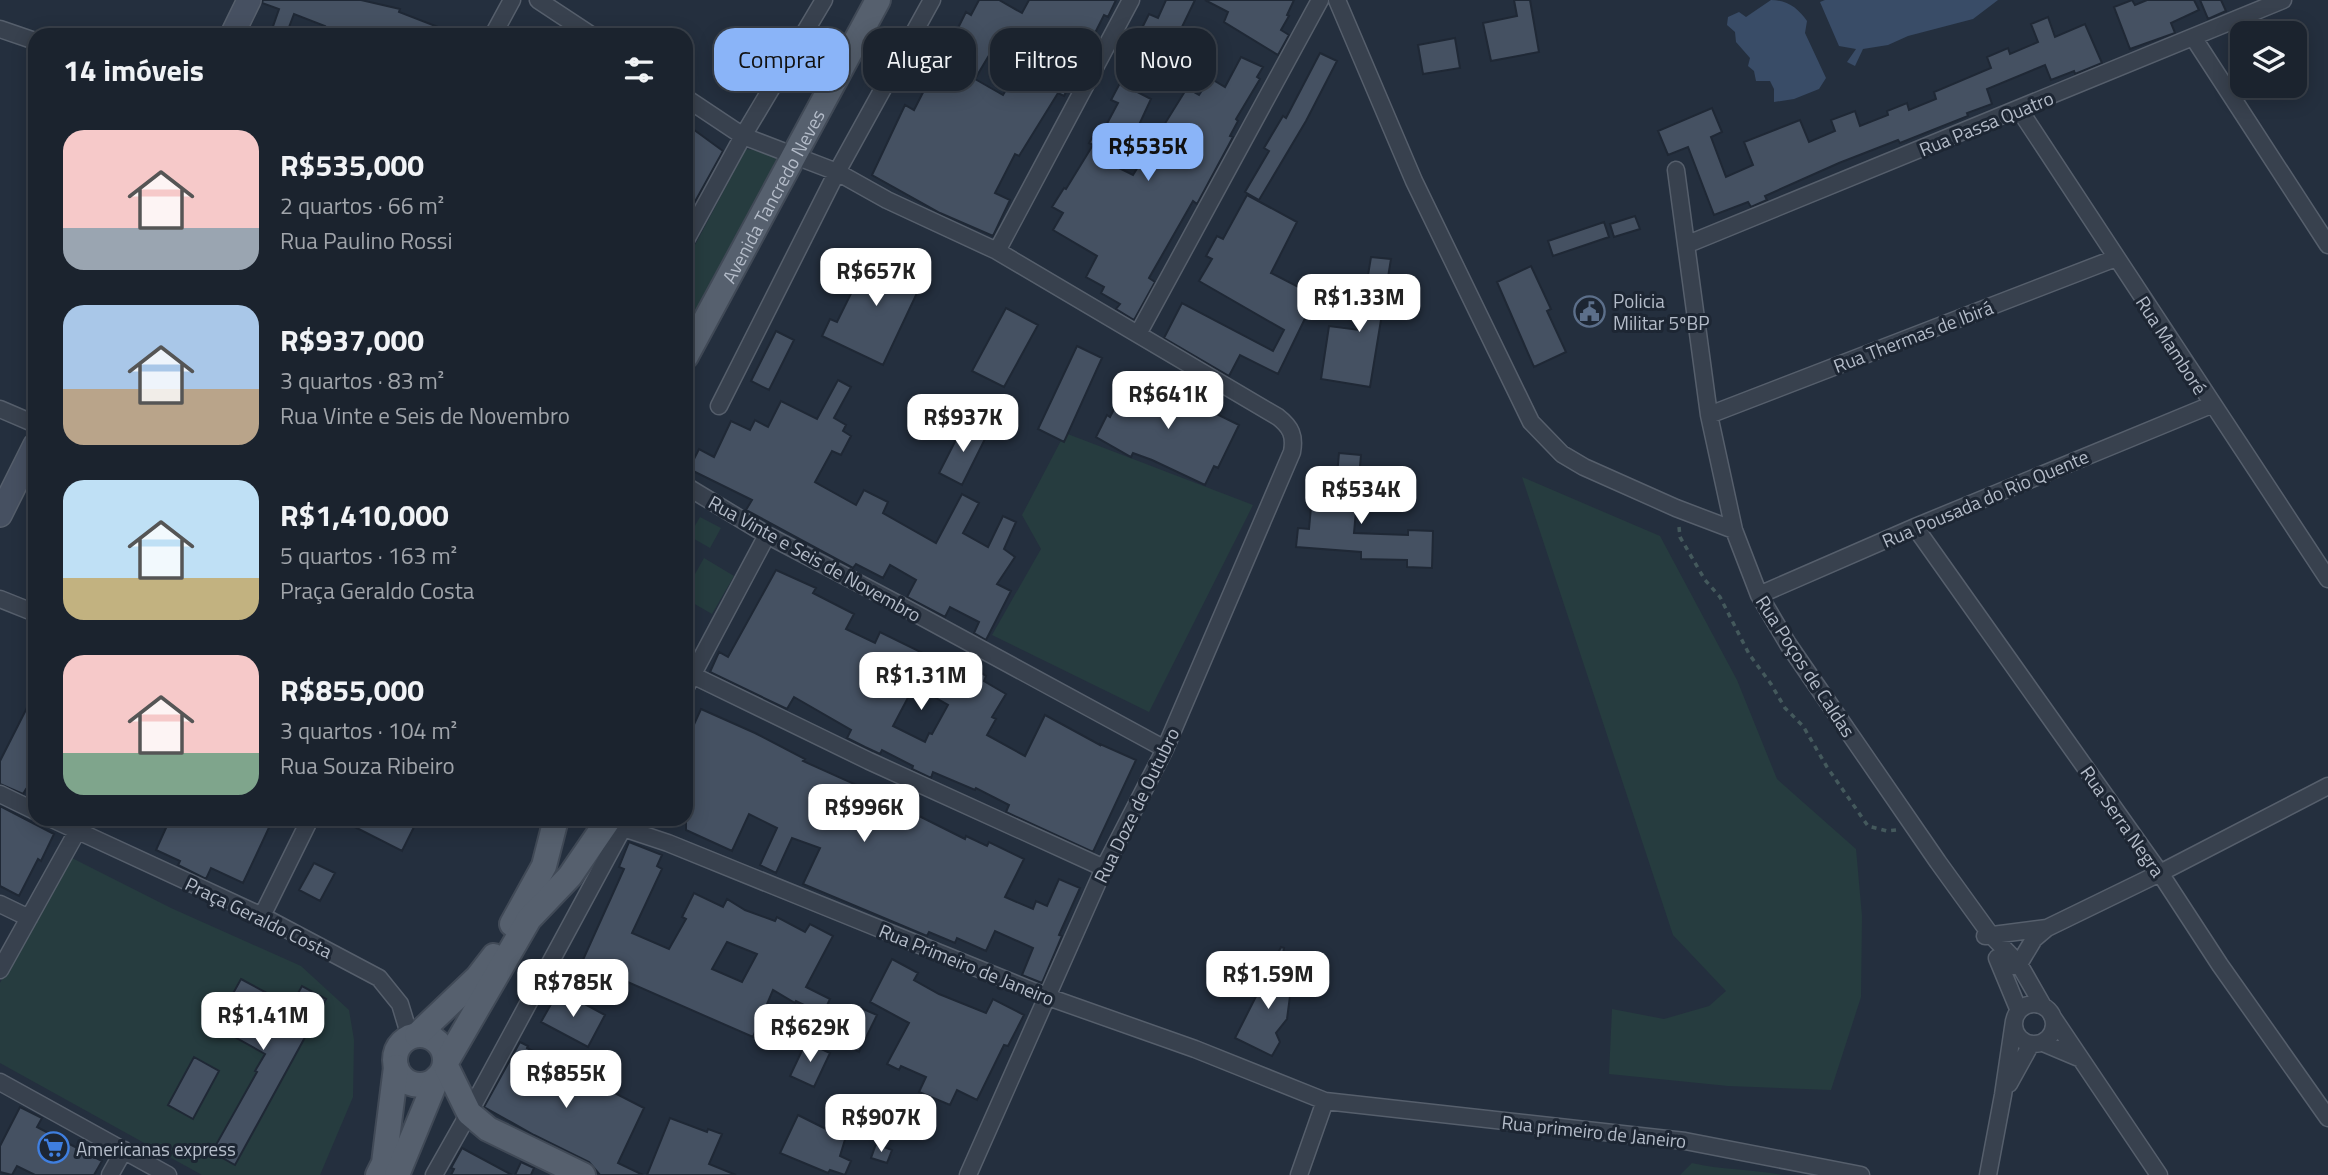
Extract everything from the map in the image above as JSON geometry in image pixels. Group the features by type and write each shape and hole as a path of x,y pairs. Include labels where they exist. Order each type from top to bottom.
{"main road":[{"name":"Avenida Tancredo Neves","path":"693,343 878,0"},
{"path":"378,1175 384,1163 395,1060 399,1046 477,978 498,951 544,866 554,826"},
{"path":"397,1175 441,1071 529,919 612,826"},
{"path":"396,1067 404,1079 417,1085 424,1085 441,1071 445,1056 439,1042 425,1035 413,1036"},
{"path":"441,1071 469,1113 488,1129 583,1175"}],"street":[{"path":"235,28 249,0"},
{"path":"497,28 512,0"},
{"path":"538,0 580,28"},
{"path":"693,227 743,136 824,0"},
{"path":"719,406 837,172 932,0"},
{"path":"996,251 1131,0"},
{"path":"693,103 743,136 837,172 887,200 996,251 1138,334 1320,0"},
{"path":"1337,0 1414,181 1531,422 1562,454 1584,467 1676,508 1734,530"},
{"name":"Rua Passa Quatro","path":"1688,244 2283,0"},
{"path":"0,29 28,39"},
{"path":"2193,37 2328,245"},
{"name":"Rua Mamboré","path":"2019,110 2328,579"},
{"name":"Rua Poços de Caldas","path":"1676,170 1709,415 1734,530 1759,595 1788,644 1985,931 2002,968 2016,1016 2019,1038 2037,1043"},
{"name":"Rua Thermas de Ibirá","path":"1709,415 2116,258"},
{"name":"Rua Doze de Outubro","path":"968,1175 1104,869 1165,749 1292,452 1292,432 1278,417 1138,334"},
{"name":"Rua Pousada do Rio Quente","path":"1759,595 1915,527 2211,405"},
{"path":"0,409 28,421"},
{"path":"0,515 28,459"},
{"name":"Rua Vinte e Seis de Novembro","path":"693,490 767,535 1165,749"},
{"name":"Rua Serra Negra","path":"1915,527 2160,873 2220,965 2328,1118"},
{"path":"693,669 767,535"},
{"path":"0,599 28,610"},
{"path":"693,680 1104,869"},
{"path":"2002,968 2019,964 2034,939 2047,928 2328,786"},
{"path":"0,794 28,808"},
{"path":"0,970 79,826"},
{"name":"Praça Geraldo Costa","path":"82,826 379,978 400,1004 413,1036"},
{"path":"262,916 307,826"},
{"path":"434,1175 469,1113 613,826"},
{"name":"Rua Primeiro de Janeiro","path":"625,826 1048,997 1195,1049 1325,1101"},
{"path":"0,904 29,918"},
{"path":"1985,931 2047,928"},
{"name":"Rua Poços de Caldas","path":"1985,931 2019,964 2159,1175"},
{"path":"1988,1175 2016,1016 2030,1004 2048,1011 2053,1030 2037,1043 2003,1095"},
{"path":"2037,1043 2083,1060"},
{"path":"0,1082 168,1175"},
{"path":"1299,1175 1325,1101"},
{"name":"Rua primeiro de Janeiro","path":"1325,1101 1685,1141 1861,1175"},
{"path":"110,1175 124,1150"}],"path":[{"path":"1676,508 1680,537 1705,580 1720,597 1749,654 1785,708 1803,726 1826,767 1868,826 1887,831 1914,827"}],"green space":[{"path":"746,149 784,160 693,322 693,249"},
{"path":"1065,433 1253,505 1149,712 992,635 1041,549 1022,515"},
{"path":"1522,477 1660,536 1737,680 1777,779 1856,849 1862,916 1861,997 1831,1090 1728,1086 1609,1074 1612,1009 1664,1019 1709,1006 1726,991 1673,935"},
{"path":"700,517 721,528 710,548 693,538 693,529"},
{"path":"704,558 734,576 712,614 693,603 693,578"},
{"path":"70,857 171,908 301,966 349,1010 354,1040 353,1097 320,1175 202,1175 0,1063 0,983"},
{"path":"1692,1163 1714,1167 1782,1175 1680,1175"}],"water":[{"path":"1771,0 1792,6 1807,21 1805,33 1826,78 1819,89 1794,99 1774,102 1774,89 1770,81 1756,81 1754,71 1748,66 1750,58 1736,42 1735,32 1727,25 1728,17 1739,12 1746,17"},
{"path":"1998,0 1973,19 1908,36 1888,45 1863,49 1855,66 1847,62 1856,49 1839,46 1820,2"}],"building":[{"path":"263,0 361,0 400,9 399,12 440,28 324,28 294,14 289,28 272,28 279,9 262,3"},
{"path":"979,0 999,0 1022,13 1029,0 1116,0 1108,17 1104,15 1098,28 990,28 990,54 976,77 976,28 958,28 966,12 971,15"},
{"path":"1166,0 1195,0 1181,28 1142,28 1149,14 1158,18"},
{"path":"1205,0 1294,0 1281,30 1289,35 1278,55 1224,22 1228,12"},
{"path":"1514,0 1530,0 1539,52 1491,61 1483,23 1517,16"},
{"path":"2132,0 2135,5 2147,0 2194,0 2199,10 2171,23 2175,33 2130,49 2114,7"},
{"path":"2200,0 2221,0 2226,11 2208,19"},
{"path":"2048,17 2055,37 2085,24 2102,63 2051,80 2045,65 1987,89 1992,104 1967,113 1968,116 1839,163 1765,196 1767,200 1751,207 1748,202 1714,215 1688,147 1668,155 1658,131 1712,108 1722,132 1711,137 1726,177 1753,165 1744,142 1800,120 1809,142 1835,131 1831,120 1855,111 1860,126 1888,115 1887,111 1907,103 1909,110 1936,99 1934,92 1991,68 1987,57 2008,48 2010,54 2038,42 2031,24"},
{"path":"1455,38 1460,68 1423,74 1418,45"},
{"path":"1320,53 1337,61 1306,121 1259,200 1245,192 1269,151 1264,148 1283,116 1286,118"},
{"path":"1241,57 1263,67 1257,77 1260,79 1236,119 1238,121 1230,136 1233,137 1197,204 1193,201 1149,278 1155,282 1134,320 1116,309 1120,304 1101,293 1104,287 1086,277 1097,256 1053,230 1063,213 1052,207 1093,145 1089,143 1097,129 1102,133 1118,103 1111,100 1116,91 1136,91 1151,99 1119,168 1133,175 1185,91 1199,95 1202,91 1216,91 1216,82 1225,87"},
{"path":"976,80 990,88 990,91 1003,95 1005,91 1066,91 1064,96 1058,93 1019,156 1015,154 995,193 1010,200 993,236 940,213 872,175 905,105 914,110 924,91 976,91"},
{"path":"693,129 723,151 693,205"},
{"path":"1247,195 1297,222 1271,273 1316,296 1278,374 1240,355 1229,376 1164,338 1182,303 1273,351 1284,330 1199,281 1212,259 1206,256 1217,236 1223,239"},
{"path":"1635,216 1640,229 1614,237 1610,224"},
{"path":"1604,222 1609,237 1553,256 1548,241"},
{"path":"873,249 926,274 883,365 822,336 830,319 837,322"},
{"path":"1371,257 1391,259 1370,387 1321,379 1329,326 1359,330"},
{"path":"1531,266 1551,309 1547,311 1566,352 1534,367 1497,282"},
{"path":"1006,308 1038,325 1004,387 972,371"},
{"path":"776,331 794,340 769,390 751,381"},
{"path":"1077,346 1102,358 1064,442 1038,429"},
{"path":"1130,378 1149,387 1152,382 1239,425 1218,468 1214,466 1205,485 1152,460 1133,453 1131,457 1096,437 1107,415 1110,417"},
{"path":"838,380 851,387 834,418 846,425 843,431 851,436 841,455 832,451 815,482 856,505 864,490 888,502 883,513 936,543 962,494 979,503 963,533 988,547 1003,516 1016,522 1004,549 1015,557 997,584 1011,591 986,640 974,633 979,622 950,607 945,617 907,597 916,580 890,565 883,578 856,564 853,568 746,510 752,500 693,471 693,461 699,449 714,457 731,421 750,430 755,420 768,427 781,401 817,419"},
{"path":"964,424 987,435 962,485 939,473"},
{"path":"1339,453 1361,455 1354,533 1408,535 1408,530 1433,531 1432,568 1407,567 1407,560 1361,559 1361,552 1296,547 1298,528 1309,529 1311,507 1334,509"},
{"path":"776,570 816,588 813,593 854,614 846,629 875,643 880,632 939,661 936,666 961,681 970,666 986,676 984,681 1006,694 992,717 996,719 987,735 1025,756 1045,715 1100,745 1136,760 1093,852 1006,812 1009,805 976,788 975,790 933,772 931,778 882,750 880,754 847,738 851,730 794,697 787,709 710,672 719,652 728,657","holes":["912,690 919,695 922,690 948,705 925,742 893,726"]},
{"path":"28,706 28,790 26,789 23,794 0,784 0,761"},
{"path":"701,709 755,733 805,759 803,761 894,802 896,796 917,806 913,813 965,839 966,836 987,846 989,842 1024,859 1005,897 1033,909 1036,901 1047,906 1059,879 1080,888 1042,983 1022,975 1033,948 995,931 986,951 957,938 955,943 929,932 927,936 803,884 820,848 792,838 776,873 760,865 777,828 749,814 732,851 686,830 686,826 693,826 693,727"},
{"path":"0,806 28,821 28,826 39,826 54,834 19,896 0,886"},
{"path":"167,826 270,826 243,883 211,868 206,879 178,865 180,861 156,850"},
{"path":"353,826 414,826 402,851"},
{"path":"629,842 662,855 657,866 662,869 632,933 669,949 686,919 682,917 694,893 723,907 727,899 745,910 775,921 777,917 805,932 810,924 833,936 806,987 830,999 823,1014 796,1001 795,1003 773,990 753,1037 582,962 624,869 619,867","holes":["727,942 757,954 742,982 712,969"]},
{"path":"314,863 335,873 320,901 299,890"},
{"path":"1281,947 1284,948 1279,978 1292,981 1287,1019 1276,1033 1280,1042 1272,1056 1235,1038"},
{"path":"892,959 918,973 914,980 939,994 986,1013 993,999 1024,1015 1008,1046 1004,1045 977,1100 957,1090 950,1105 919,1092 926,1077 901,1066 899,1070 887,1064 909,1023 870,1002"},
{"path":"241,979 291,1006 302,986 326,999 235,1165 212,1152 265,1054 215,1026"},
{"path":"559,990 605,1015 588,1047 541,1022"},
{"path":"861,1008 877,1015 859,1052 844,1044"},
{"path":"520,1042 644,1108 618,1163 643,1175 600,1175 589,1162 484,1107"},
{"path":"806,1042 830,1053 814,1087 790,1076"},
{"path":"194,1057 219,1071 193,1119 168,1105"},
{"path":"20,1107 42,1118 37,1127 102,1161 94,1175 35,1175 17,1166 12,1175 0,1172 0,1146"},
{"path":"798,1115 830,1131 831,1128 847,1133 840,1156 851,1161 845,1175 830,1170 828,1173 780,1153"},
{"path":"670,1118 707,1132 708,1129 722,1134 709,1164 736,1175 647,1175"},
{"path":"876,1144 892,1150 887,1163 871,1158"},
{"path":"462,1148 512,1175 451,1175 454,1169 451,1168"},
{"path":"521,1162 534,1168 531,1175 515,1175"}],"place":[{"name":"Policia Militar 5ºBP","path":"1590,311"},
{"name":"Americanas express","path":"53,1148"}]}
